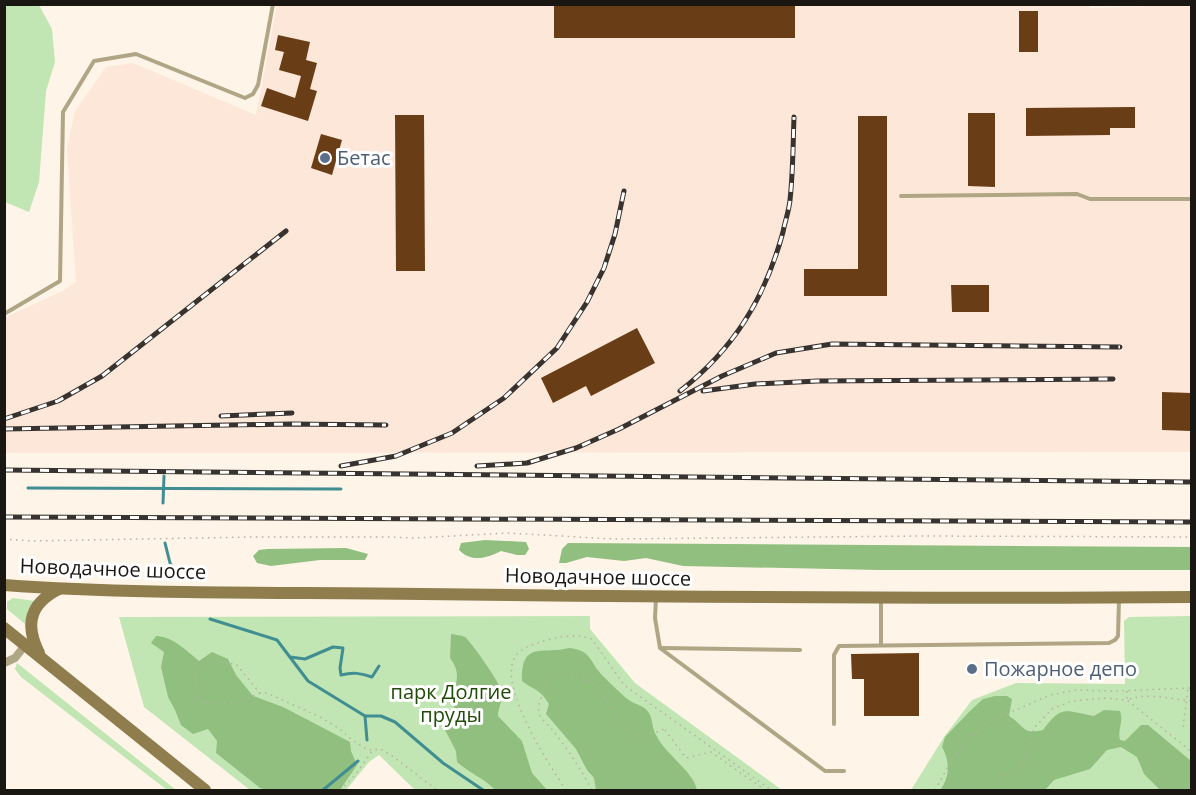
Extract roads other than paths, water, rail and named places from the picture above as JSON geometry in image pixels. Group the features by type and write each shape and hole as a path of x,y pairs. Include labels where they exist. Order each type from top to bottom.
{"street":[{"name":"Новодачное шоссе","path":"4,585 59,589 656,597 1191,597"},
{"path":"41,657 31,634 30,623 37,606 49,594 59,589"},
{"path":"4,628 205,790"},
{"path":"4,663 15,658 26,644"}],"lane":[{"path":"4,314 60,281 63,112 94,61 136,54 245,98 253,94 258,85 273,4"},
{"path":"901,196 1077,194 1090,199 1191,199"},
{"path":"656,597 655,618 660,648 825,771 844,771"},
{"path":"881,598 881,645"},
{"path":"834,724 835,650 843,645 1109,643 1118,636 1119,598"},
{"path":"660,648 800,650"}],"waterway":[{"path":"163,503 164,476"},
{"path":"28,488 341,489"},
{"path":"165,543 170,563 181,579"},
{"path":"210,619 277,640 308,681 365,716 381,716 395,722 443,763 483,790"},
{"path":"290,657 305,659 333,647 343,648 341,675 357,673 372,677 379,666"},
{"path":"365,716 367,740"},
{"path":"323,790 358,761"}],"railway":[{"path":"680,391 699,375 732,340 767,279 776,256 789,204 794,117"},
{"path":"341,466 396,456 452,433 504,398 557,348 587,302 604,268 615,234 624,191"},
{"path":"4,419 58,401 102,376 286,231"},
{"path":"477,466 527,463 576,448 619,429 722,376 776,353 832,344 1120,347"},
{"path":"703,391 755,384 818,381 1113,379"},
{"path":"221,416 292,413"},
{"path":"4,429 291,424 386,425"},
{"path":"4,470 1192,482"},
{"path":"4,517 1192,522"}],"place":[{"name":"Бетас","path":"325,158"},
{"name":"Пожарное депо","path":"972,669"}],"park label":[{"name":"парк Долгие пруды","path":"451,704"}]}
